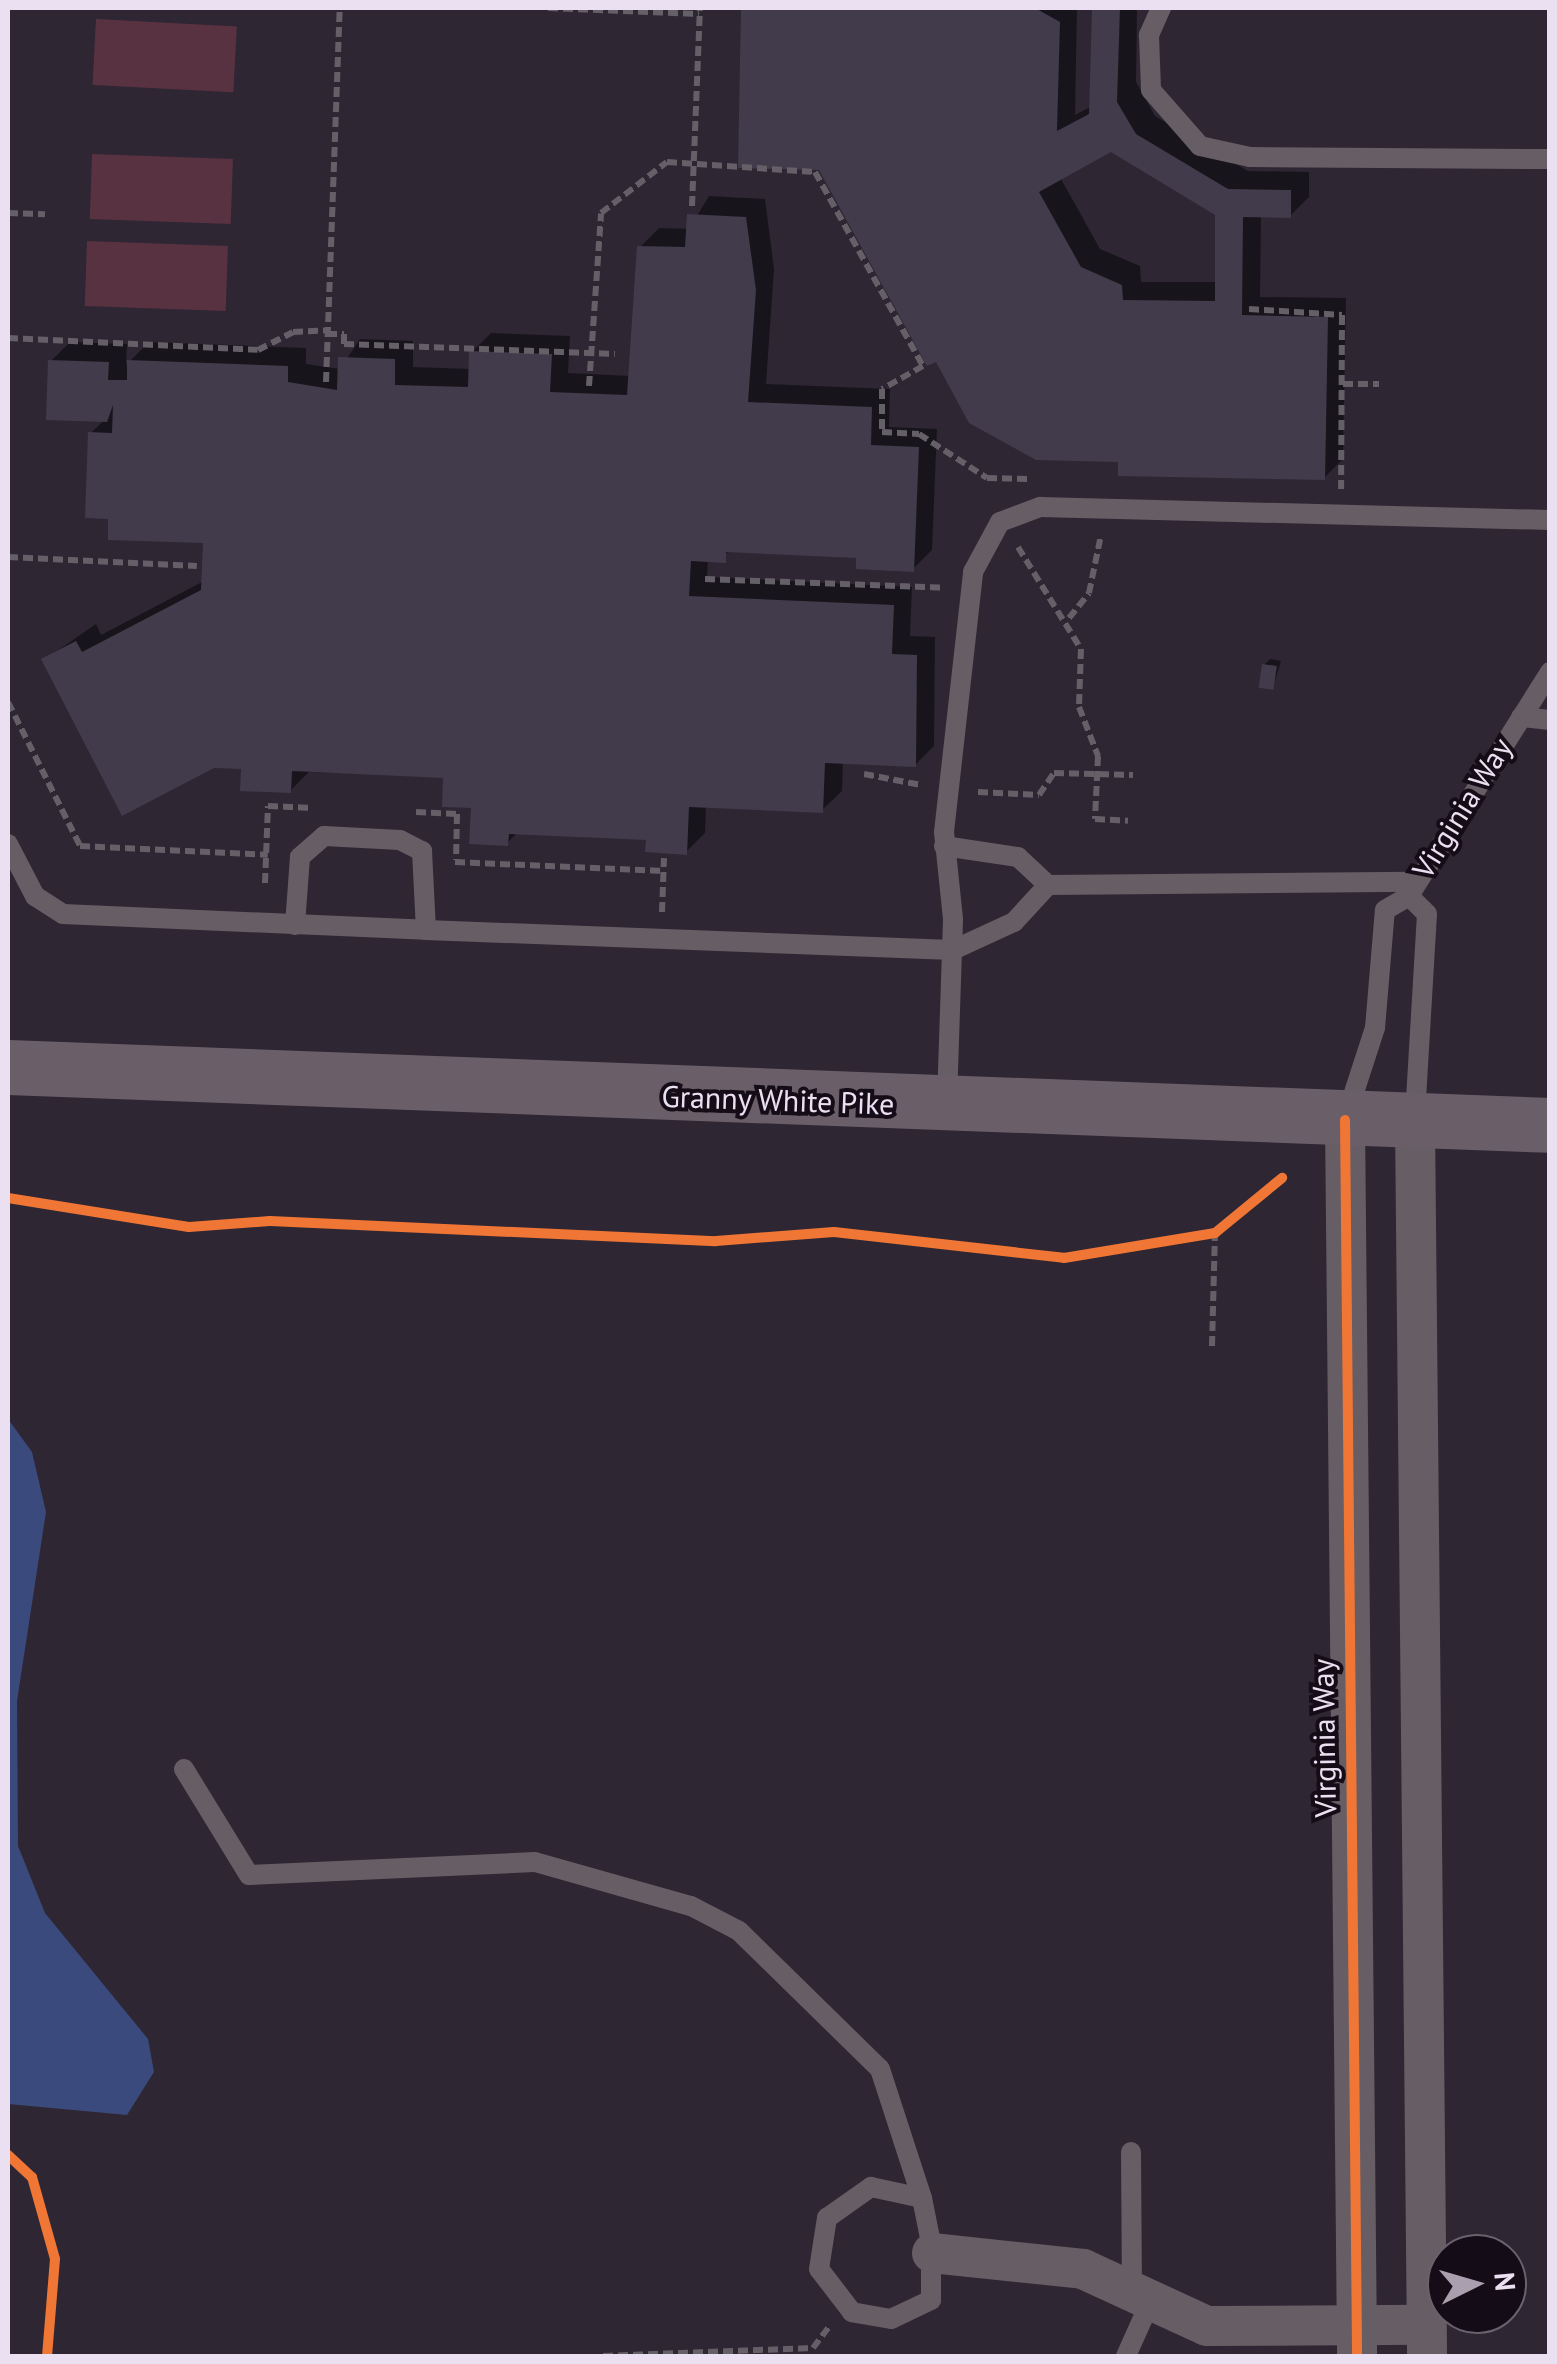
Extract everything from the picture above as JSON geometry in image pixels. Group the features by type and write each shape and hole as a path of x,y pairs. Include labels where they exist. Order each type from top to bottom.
{"main road":[{"name":"Granny White Pike","path":"8,1067 946,1108 1550,1125"}],"street":[{"name":"Virginia Way","path":"1345,1120 1357,2342"},
{"name":"Virginia Way","path":"1414,1121 1426,2341"},
{"path":"932,2253 1036,2260 1142,2292 1208,2326 1357,2342 1426,2341"}],"lane":[{"path":"1160,8 1149,35 1151,90 1200,146 1250,156 1545,160"},
{"path":"946,1108 953,950 944,846 949,790 971,589 980,546 1005,518 1040,507 1550,520"},
{"name":"Virginia Way","path":"1345,1120 1375,1028 1386,910 1412,889 1550,672"},
{"path":"1521,717 1550,720"},
{"path":"295,925 300,857 324,836 400,840 426,861 426,930"},
{"path":"8,844 35,896 54,912 295,925 953,950 1014,922 1048,885"},
{"path":"944,846 1018,857 1048,885 1412,889"},
{"name":"Virginia Way","path":"1412,889 1427,914 1414,1121"},
{"path":"184,1769 249,1875 534,1862 691,1906 739,1932 880,2069 922,2198 932,2253 931,2300 917,2310 879,2320 844,2306 819,2269 826,2218 871,2187 922,2198"},
{"path":"1126,2356 1142,2292 1131,2152"}],"path":[{"path":"326,382 340,8"},
{"path":"548,8 699,11 692,206"},
{"path":"589,386 602,213 667,162 815,172 923,366 882,389 882,432 920,434 987,478 1046,479"},
{"path":"8,212 45,214"},
{"path":"1249,309 1342,315 1340,515"},
{"path":"8,338 258,350 293,332 328,332 344,334 344,344 615,354"},
{"path":"1344,384 1378,384"},
{"path":"1321,484 1341,485"},
{"path":"1069,618 1089,594 1102,508"},
{"path":"1005,518 1027,569 1069,618 1097,772 1096,819 1128,821"},
{"path":"8,557 197,566"},
{"path":"705,579 971,589"},
{"path":"8,702 80,846 300,857"},
{"path":"864,774 949,790 1039,795 1054,774 1133,774"},
{"path":"661,938 664,858"},
{"path":"426,861 664,870"},
{"path":"1196,1236 1215,1233 1230,1223"},
{"path":"1212,1346 1215,1233"},
{"path":"604,2356 814,2348 844,2306"}],"shaded area":[{"path":"96,19 237,26 233,92 93,85"},
{"path":"92,154 233,159 231,224 90,219"},
{"path":"87,241 228,246 226,311 85,306"}],"water":[{"path":"8,1419 32,1452 46,1512 17,1701 18,1846 45,1913 148,2039 154,2072 127,2115 8,2104"}],"building":[{"path":"741,8 1035,8 1060,22 1057,131 1089,114 1092,8 1120,8 1117,102 1136,134 1228,189 1291,190 1291,218 1243,217 1242,315 1328,317 1325,480 1118,476 1118,462 1036,460 969,423 936,362 927,366 819,170 738,168","holes":["1111,152 1215,215 1215,301 1123,300 1122,285 1081,267 1039,192"]},
{"path":"687,214 746,217 756,290 748,402 872,407 871,445 919,447 914,572 856,569 856,558 726,552 726,563 691,561 689,596 894,605 892,654 917,655 916,767 825,763 823,813 689,807 687,855 645,852 646,840 509,834 508,846 469,844 471,808 442,807 443,778 292,771 291,793 240,791 241,769 214,768 122,816 41,659 76,641 82,652 201,590 203,543 108,540 108,519 85,518 88,432 112,433 113,405 107,422 46,420 48,360 109,362 108,380 127,380 127,360 288,366 288,382 337,390 338,357 395,359 395,385 468,387 469,351 552,354 550,392 627,395 637,246 685,247"},
{"path":"1262,664 1277,666 1274,690 1259,688"}],"cycle path":[{"path":"1345,1120 1357,2356"},
{"path":"8,1198 189,1227 270,1221 716,1241 834,1232 1064,1258 1215,1233 1282,1178"},
{"path":"8,2155 32,2177 55,2259 47,2356"}]}
